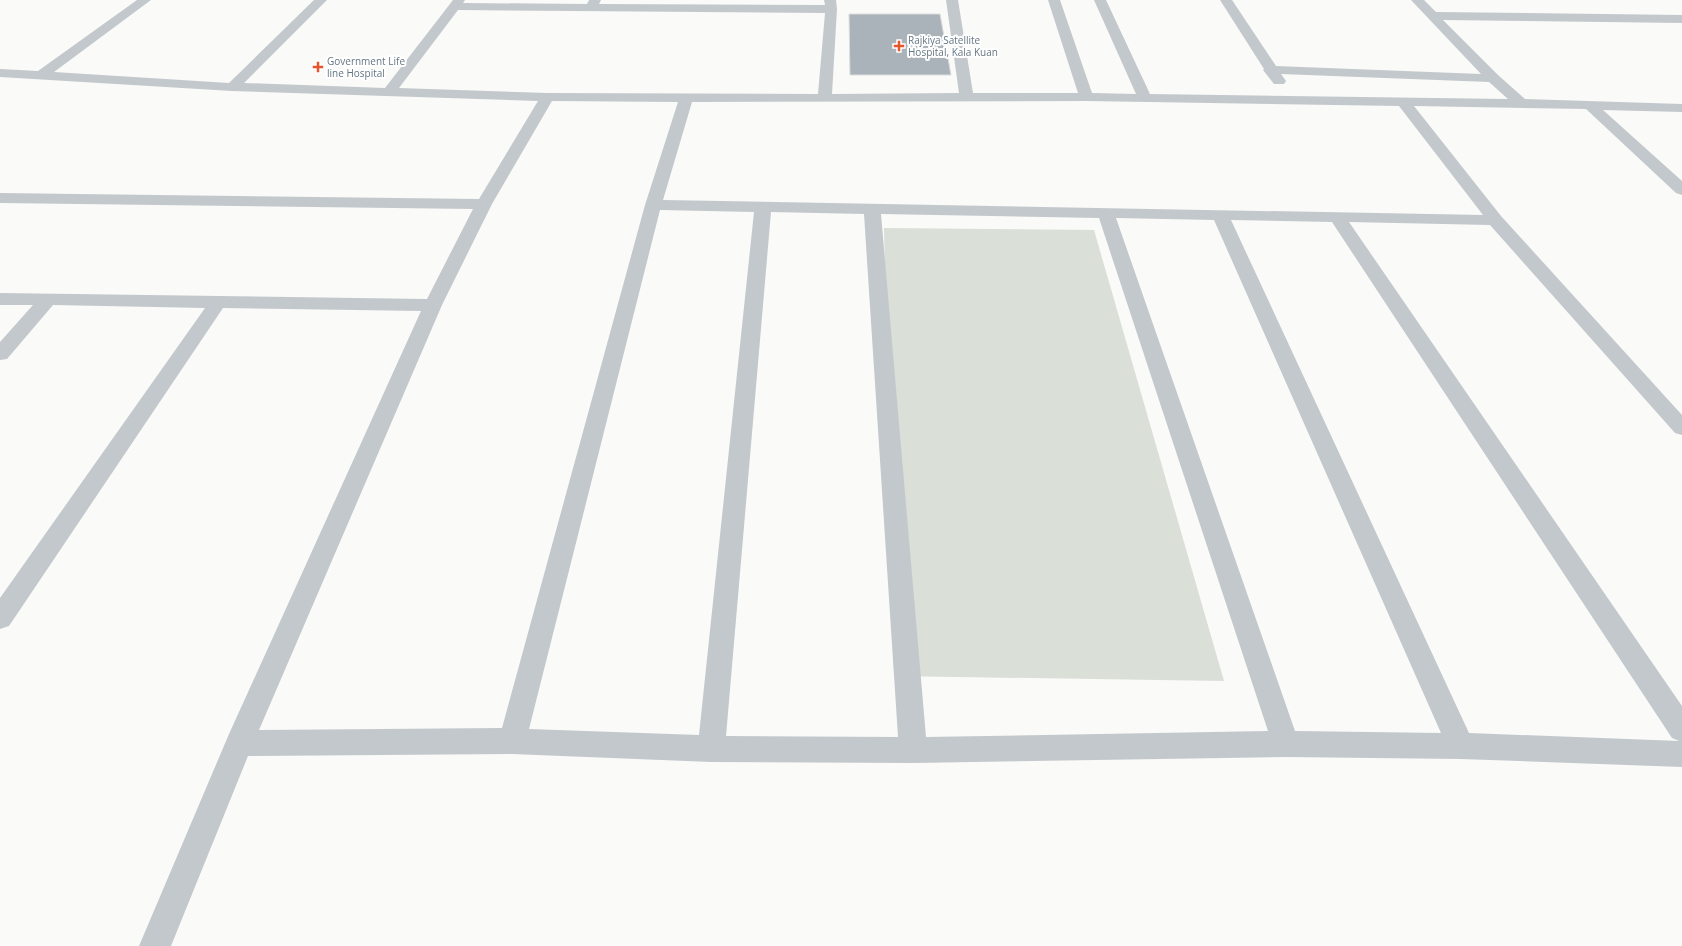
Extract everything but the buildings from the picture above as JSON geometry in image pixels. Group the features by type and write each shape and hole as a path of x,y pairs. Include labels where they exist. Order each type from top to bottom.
{"street":[{"path":"42,75 145,0"},
{"path":"232,87 321,0"},
{"path":"952,0 967,97"},
{"path":"1054,0 1086,97"},
{"path":"1100,0 1145,97"},
{"path":"1226,0 1270,70 1292,100"},
{"path":"1417,0 1493,78 1521,103"},
{"path":"388,93 456,3 830,5 825,98"},
{"path":"1433,16 1682,19"},
{"path":"1270,70 1493,78"},
{"path":"0,73 232,87 547,97 1145,97 1521,103 1682,108"},
{"path":"155,946 239,743 433,305 484,204 547,97"},
{"path":"512,741 653,205 686,98"},
{"path":"1404,102 1495,220 1682,428"},
{"path":"1592,106 1682,190"},
{"path":"0,198 484,204"},
{"path":"653,205 1495,220"},
{"path":"711,749 763,207"},
{"path":"872,209 913,750"},
{"path":"1106,213 1286,744"},
{"path":"1220,215 1461,746"},
{"path":"1337,217 1682,729"},
{"path":"0,299 433,305"},
{"path":"0,354 49,300"},
{"path":"0,618 218,302"},
{"path":"239,743 512,741 711,749 913,750 1286,744 1461,746 1682,754"}],"shaded area":[{"path":"884,228 1094,230 1224,681 894,676"}],"place":[{"name":"Rajkiya Satellite Hospital, Kala Kuan","path":"899,46"},
{"name":"Government Life line Hospital","path":"318,67"}]}
